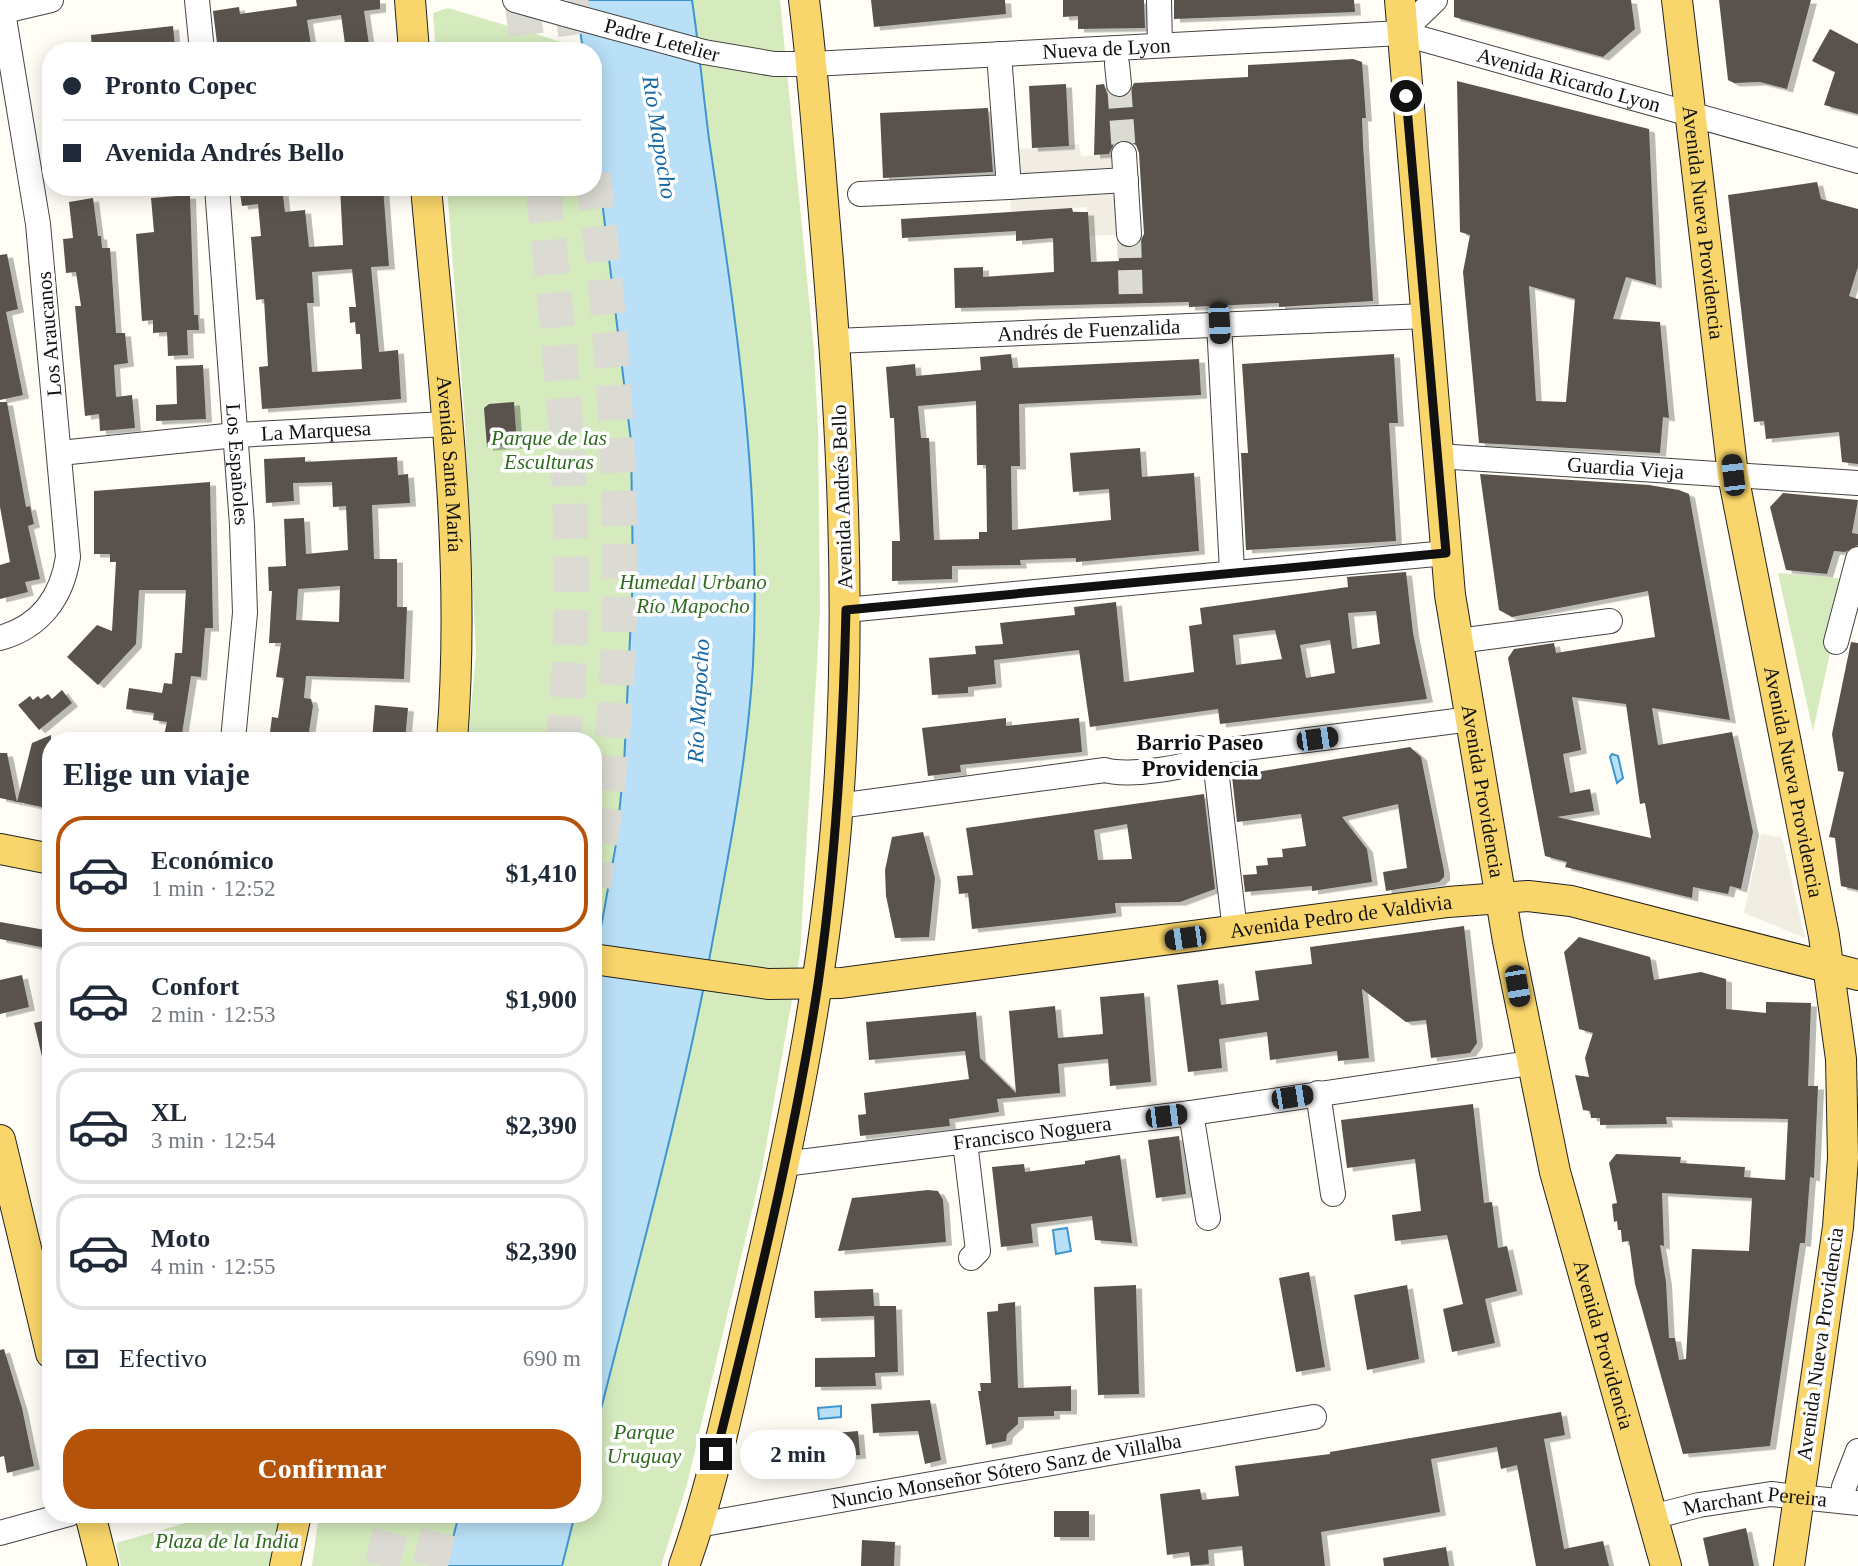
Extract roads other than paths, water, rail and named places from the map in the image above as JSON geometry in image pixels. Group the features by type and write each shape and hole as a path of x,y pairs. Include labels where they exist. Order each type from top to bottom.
{"main road":[{"path":"410,0 413,42"},
{"name":"Avenida Andrés Bello","path":"684,1566 698,1525 784,1164 818,985 838,806 846,610 843,474 835,341 812,64 804,0"},
{"name":"Avenida Providencia","path":"1400,0 1446,553 1501,896 1531,1063 1555,1172 1666,1566"},
{"name":"Avenida Nueva Providencia","path":"1676,0 1733,475 1829,968 1841,1059 1843,1158 1838,1227 1789,1566"},
{"name":"Avenida Santa María","path":"427,196 446,424 456,602 452,732"},
{"path":"0,849 42,857"},
{"name":"Avenida Pedro de Valdivia","path":"602,960 711,978 818,985 873,980 1501,896 1571,901 1858,975"},
{"path":"0,1140 42,1315"},
{"path":"92,1523 103,1566"},
{"path":"285,1566 294,1523"}],"street":[{"path":"2,8 51,0"},
{"path":"197,0 201,42"},
{"name":"Padre Letelier","path":"515,0 704,52 774,64 812,64"},
{"path":"1159,0 1160,45"},
{"path":"1401,33 1435,0"},
{"name":"Los Araucanos","path":"0,638 24,628 48,608 62,584 68,557 38,224 2,8"},
{"name":"Nueva de Lyon","path":"812,64 1401,33"},
{"name":"Avenida Ricardo Lyon","path":"1401,33 1858,161"},
{"path":"999,54 1009,187"},
{"path":"1124,154 1129,234"},
{"path":"860,194 1126,180"},
{"name":"Los Españoles","path":"218,196 236,435 245,613 234,732"},
{"name":"Andrés de Fuenzalida","path":"835,341 1131,316 1219,323 1426,316"},
{"path":"1219,323 1232,560"},
{"name":"La Marquesa","path":"60,453 236,435 446,424"},
{"name":"Guardia Vieja","path":"1437,456 1858,483"},
{"path":"846,610 1232,560 1446,553"},
{"path":"1836,642 1858,559"},
{"path":"1458,641 1610,621"},
{"path":"838,806 1105,770 1122,773 1198,763 1214,752 1471,719"},
{"path":"1214,752 1236,931"},
{"name":"Francisco Noguera","path":"784,1164 1191,1113 1531,1063"},
{"path":"1318,1093 1333,1194"},
{"path":"1191,1113 1209,1218"},
{"path":"965,1142 978,1251 971,1258"},
{"name":"Nuncio Monseñor Sótero Sanz de Villalba","path":"698,1525 1314,1417"},
{"path":"1850,1502 1844,1487 1858,1451"},
{"name":"Marchant Pereira","path":"1652,1517 1747,1496 1850,1502"},
{"path":"0,1533 42,1521"}],"water":[{"name":"Humedal Urbano Río Mapocho","path":"576,0 692,0 744,401 754,532 755,598 753,665 746,738 710,955 670,1138 602,1406 602,922 616,844 624,765 633,575 631,441 601,196 602,42 582,42"},
{"path":"1612,754 1618,756 1623,778 1617,783 1610,757"},
{"path":"1067,1228 1071,1251 1056,1254 1053,1230"},
{"path":"841,1406 841,1417 819,1419 818,1408"},
{"path":"457,1523 573,1523 562,1566 446,1566"}],"tunnel":[{"path":"522,0 527,42"},
{"path":"571,0 577,42"},
{"path":"1119,84 1124,154"},
{"path":"544,196 563,394 571,533 569,671 564,732"},
{"path":"595,196 611,352 620,530 615,709 602,824"},
{"path":"1129,234 1131,304"},
{"path":"382,1566 393,1523"},
{"path":"430,1566 441,1523"}],"district":[{"name":"Barrio Paseo Providencia","path":"1200,755"}],"water label":[{"name":"Río Mapocho","path":"660,137"},
{"name":"Río Mapocho","path":"698,701"}],"park label":[{"name":"Parque de las Esculturas","path":"549,450"},
{"name":"Parque Uruguay","path":"644,1444"},
{"name":"Plaza de la India","path":"227,1541"}]}
